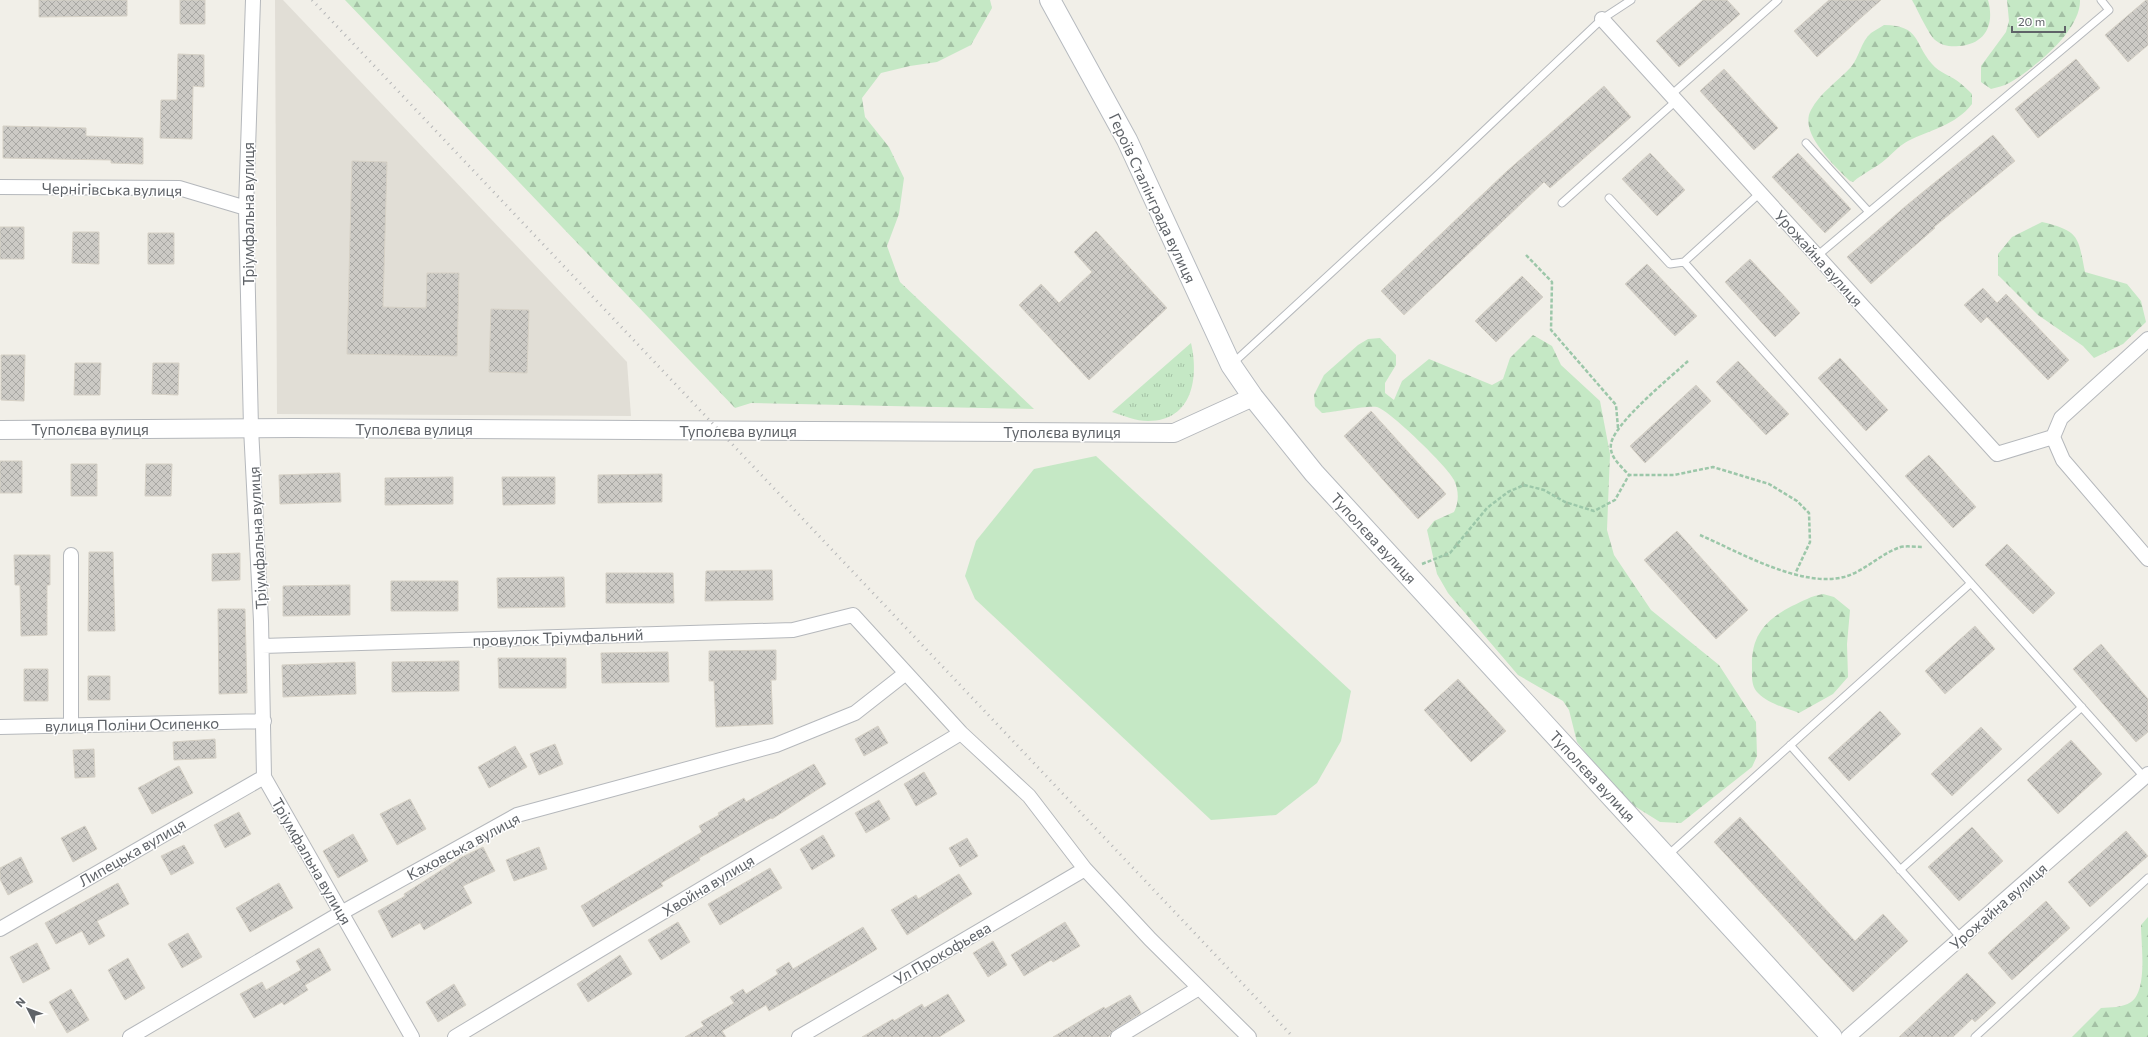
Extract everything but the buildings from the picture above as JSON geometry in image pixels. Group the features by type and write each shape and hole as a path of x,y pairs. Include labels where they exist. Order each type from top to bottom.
{"main road":[{"name":"Героїв Сталінграда вулиця","path":"1050,0 1127,140 1231,365 1253,397"},
{"name":"Туполєва вулиця","path":"1253,397 1314,472 1832,1037"}],"street":[{"name":"Тріумфальна вулиця","path":"253,0 246,208 251,428 262,646 264,778 412,1037"},
{"name":"Урожайна вулиця","path":"1602,19 1997,454 2054,437"},
{"name":"Чернігівська вулиця","path":"0,187 179,188 246,208"},
{"path":"2148,339 2061,418 2054,437 2063,460 2148,559"},
{"name":"Туполєва вулиця","path":"0,430 251,428 1174,433 1253,397"},
{"path":"71,555 71,726"},
{"name":"провулок Тріумфальний","path":"262,646 793,630 853,615 906,674"},
{"path":"906,674 961,733 1029,796 1085,869 1199,988 1249,1037"},
{"name":"Каховська вулиця","path":"130,1037 341,913 517,815 776,745 856,713 906,674"},
{"name":"вулиця Поліни Осипенко","path":"0,727 264,721"},
{"name":"Хвойна вулиця","path":"455,1037 961,733"},
{"name":"Урожайна вулиця","path":"1848,1037 2147,777"},
{"name":"Липецька вулиця","path":"0,928 126,854 264,778"},
{"name":"Ул Прокофьева","path":"799,1037 1085,869"},
{"path":"1118,1037 1199,988"}],"lane":[{"path":"1231,365 1433,179 1602,19 1631,0"},
{"path":"1562,203 1778,0"},
{"path":"1817,256 2109,10 2101,0"},
{"path":"1806,143 1869,212"},
{"path":"1610,198 1670,264 1684,262 1760,193"},
{"path":"1684,262 1938,547 2147,777"},
{"path":"1667,856 1971,583"},
{"path":"1900,870 2082,707"},
{"path":"1790,746 1961,938"},
{"path":"1975,1037 2148,878"}],"path":[{"path":"1526,254 1552,282 1551,330 1616,405 1618,428"},
{"path":"1688,361 1618,428 1611,444 1614,459 1629,474 1674,475 1713,468 1769,484 1797,501 1809,513 1810,542 1795,574"},
{"path":"1404,571 1450,553 1487,508 1508,492 1524,485 1544,490 1565,502 1594,511 1615,500 1629,474"},
{"path":"1700,536 1795,574 1824,580 1844,577 1865,568 1898,547 1938,547"}],"shaded area":[{"path":"275,0 283,0 627,362 631,416 277,414"}],"green space":[{"path":"345,0 990,0 992,8 971,45 937,62 910,66 881,73 862,98 865,117 889,147 904,178 899,214 887,246 900,282 1034,409 751,403 735,408"},
{"path":"1912,0 1988,0 1990,9 1989,25 1986,32 1975,41 1959,46 1944,45 1932,37"},
{"path":"2007,0 2080,0 2078,12 2073,24 2054,48 2019,77 2007,84 1991,89 1981,82 1981,66 2006,32 2009,21"},
{"path":"1884,25 1904,28 1910,32 1935,67 1957,81 1972,94 1972,104 1966,111 1951,122 1905,143 1882,162 1853,182 1850,181 1836,167 1820,149 1810,129 1808,119 1811,110 1819,98 1854,63 1868,36"},
{"path":"2042,222 2064,229 2075,237 2081,251 2085,272 2127,284 2141,301 2146,322 2123,344 2094,358 2083,346 2038,315 1998,275 1998,254 2012,237"},
{"path":"1533,335 1552,346 1561,365 1600,401 1610,454 1607,530 1614,555 1651,610 1719,665 1756,722 1757,756 1752,767 1681,823 1660,822 1623,799 1577,742 1569,710 1563,701 1518,675 1448,593 1437,574 1427,530 1434,521 1454,512 1458,500 1456,484 1442,464 1405,428 1377,407 1322,413 1315,406 1314,395 1324,375 1358,345 1368,339 1380,338 1396,355 1396,365 1385,383 1385,393 1394,400 1402,381 1429,359 1492,385 1503,379 1510,358"},
{"path":"1191,343 1194,370 1193,383 1189,395 1175,414 1163,419 1144,421 1112,412"},
{"path":"1096,456 1351,691 1341,741 1317,783 1276,815 1211,820 975,599 965,576 976,541 1034,469"},
{"path":"1823,594 1834,597 1850,610 1847,644 1848,677 1833,694 1799,713 1772,703 1758,693 1753,684 1752,678 1752,656 1754,646 1762,630 1774,617 1792,606"},
{"path":"2148,917 2148,1037 2072,1037 2101,1008 2124,1005 2131,1002 2136,996 2140,988 2142,978 2141,925"}],"railway":[{"path":"312,0 1293,1037"}]}
